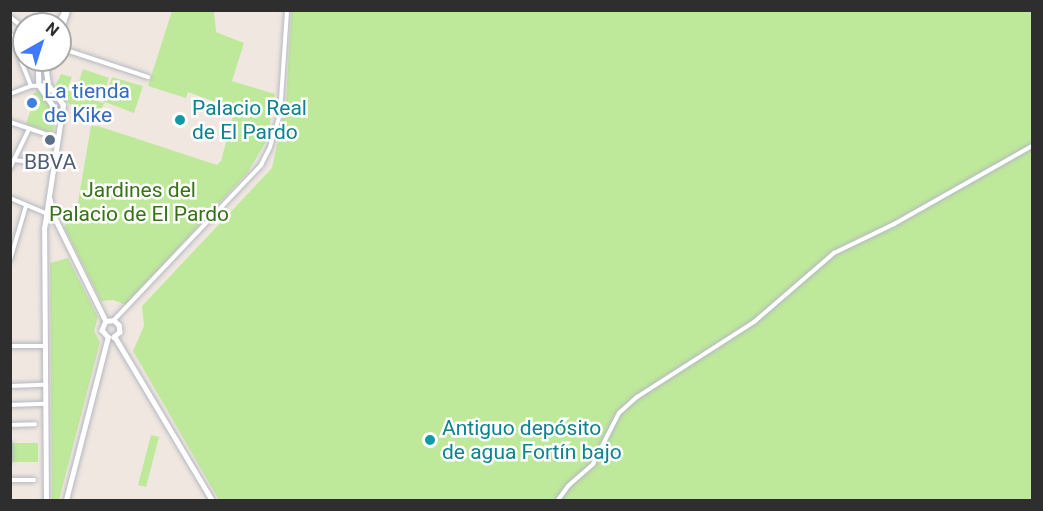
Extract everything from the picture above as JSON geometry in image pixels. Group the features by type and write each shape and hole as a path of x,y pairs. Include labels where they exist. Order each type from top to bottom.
{"street":[{"path":"106,321 114,320 126,310 261,165 270,147 280,114 287,10"},
{"path":"10,33 31,86"},
{"path":"72,52 148,77"},
{"path":"38,72 39,85 60,112"},
{"path":"46,72 48,85 63,105 60,112 49,194 50,206 106,321"},
{"path":"10,94 31,86 48,85"},
{"path":"10,122 57,138"},
{"path":"11,167 29,129"},
{"path":"558,501 568,486 593,464 624,409 679,368 754,322 834,253 894,224 1032,146"},
{"path":"14,160 53,165"},
{"path":"46,501 42,212 49,194"},
{"path":"10,198 25,209 42,212 56,219"},
{"path":"42,212 50,206"},
{"path":"10,260 25,209"},
{"path":"44,229 49,220 56,219"},
{"path":"108,338 115,337 120,332 119,325 126,310"},
{"path":"114,320 119,325"},
{"path":"106,321 102,330 108,338"},
{"path":"115,337 212,501"},
{"path":"66,501 108,338"},
{"path":"10,346 44,346"},
{"path":"10,386 44,385"},
{"path":"10,405 45,404"},
{"path":"10,425 35,424"},
{"path":"10,444 10,460"},
{"path":"10,480 34,480"}],"green space":[{"name":"Jardines del Palacio de El Pardo","path":"172,11 214,11 216,32 244,43 232,81 275,94 267,140 248,172 126,305 113,300 101,301 64,227 77,208 91,126 98,126 217,165 221,161 235,109 188,92 186,98 148,86"},
{"path":"291,11 1032,11 1032,500 219,500 133,351 144,326 142,306 272,168 286,104"},
{"path":"83,69 109,78 102,97 77,87"},
{"path":"61,74 72,77 67,90 103,103 112,77 143,86 134,113 105,102 99,113 72,106 60,96 54,88"},
{"path":"38,90 56,113 53,133 26,124 34,100 32,95"},
{"path":"68,258 98,317 94,331 100,342 59,500 52,500 50,263"},
{"path":"151,435 159,437 146,487 138,485"},
{"path":"12,443 38,443 38,462 12,462"}],"place":[{"name":"La tienda de Kike","path":"32,103"},
{"name":"Palacio Real de El Pardo","path":"180,120"},
{"name":"BBVA","path":"50,140"},
{"name":"Antiguo depósito de agua Fortín bajo","path":"430,440"}]}
